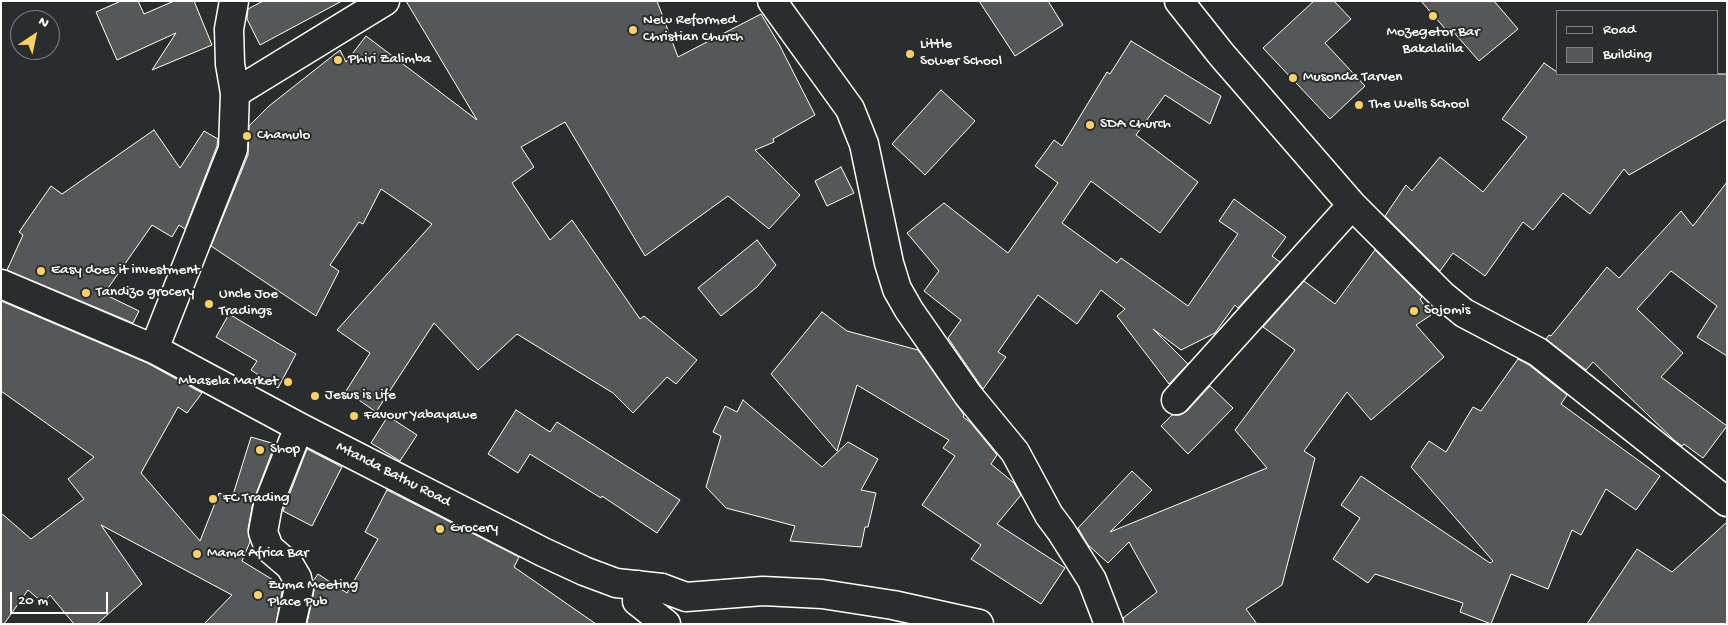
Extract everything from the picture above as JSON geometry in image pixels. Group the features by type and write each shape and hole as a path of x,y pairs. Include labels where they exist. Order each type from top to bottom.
{"street":[{"path":"154,349 233,149 235,93 230,64 230,29 234,1"},
{"path":"235,93 385,1"},
{"path":"772,1 850,109 864,144 889,263 897,289 909,310 968,395 1015,452 1049,514 1092,580 1109,624"},
{"path":"1179,1 1352,205 1442,295 1464,313 1538,352 1727,502"},
{"path":"1176,400 1352,205"},
{"name":"Mtanda Bathu Road","path":"1,284 154,349 299,427 559,560 616,583 662,588 686,597 762,591 822,594 893,605 979,624"},
{"path":"292,624 299,588 297,578 290,566 269,548 263,532 268,505 299,427"},
{"path":"638,585 637,601 666,624"}],"building":[{"path":"121,1 138,1 144,14 174,1 194,1 212,45 152,70 176,33 117,60 96,12"},
{"path":"263,1 342,1 260,45 247,19 248,9"},
{"path":"406,1 657,1 678,57 761,14 780,46 815,115 773,139 774,142 755,150 800,195 769,229 728,196 645,256 565,122 521,147 534,167 512,183 550,240 572,220 640,319 644,316 697,360 676,384 667,377 633,413 613,393 517,334 478,370 434,323 376,412 346,391 370,353 337,330 432,224 381,189 363,224 359,222 330,265 339,271 316,316 211,246 248,155 249,126 269,106 340,50 346,62 366,36 477,120"},
{"path":"979,1 1048,1 1063,25 1015,56"},
{"path":"1314,1 1334,1 1351,19 1325,43 1365,86 1330,119 1263,48"},
{"path":"1421,1 1494,1 1518,29 1479,61 1450,28 1447,31"},
{"path":"1131,41 1221,96 1210,124 1165,95 1136,135 1198,182 1160,233 1091,181 1062,223 1117,263 1121,258 1188,306 1238,234 1219,221 1234,199 1286,237 1272,256 1280,262 1238,308 1235,305 1215,333 1181,350 1153,329 1188,364 1169,384 1117,316 1125,309 1101,290 1077,324 1038,295 998,352 1006,357 983,389 948,338 961,320 924,291 939,271 907,233 944,203 1008,253 1058,183 1035,166 1054,140 1062,146 1107,72 1110,74"},
{"path":"1544,63 1556,71 1556,75 1727,74 1727,119 1629,175 1624,169 1590,214 1563,193 1533,230 1523,222 1485,276 1453,253 1440,271 1385,216 1406,185 1412,191 1440,157 1483,192 1527,137 1502,119"},
{"path":"941,90 975,121 925,175 892,144"},
{"path":"154,130 180,168 204,131 218,139 185,229 179,225 172,237 152,225 104,294 139,311 133,323 7,270 23,235 19,232 51,186 62,194"},
{"path":"841,167 854,193 827,206 815,181"},
{"path":"1727,182 1727,356 1697,337 1717,306 1671,271 1637,309 1683,353 1661,377 1727,426 1703,458 1684,444 1682,446 1674,440 1593,362 1586,370 1546,339 1549,335 1551,336 1607,267 1619,278 1681,211 1693,226"},
{"path":"757,240 776,265 757,287 721,316 698,288"},
{"path":"1375,250 1422,297 1420,299 1431,315 1416,325 1444,357 1371,420 1347,392 1304,451 1315,458 1282,585 1246,609 1257,624 1124,624 1123,618 1157,592 1129,542 1108,563 1088,545 1078,528 1132,471 1152,490 1110,532 1267,468 1235,430 1295,350 1263,327 1304,281 1335,304"},
{"path":"1,301 147,363 202,393 187,413 178,407 141,473 200,541 219,493 232,498 251,437 275,444 253,502 248,529 250,542 242,561 283,586 276,624 204,624 232,595 101,525 142,584 97,624 74,624 50,595 43,603 28,590 4,624 1,624 1,513 31,539 84,499 68,479 94,457 1,391"},
{"path":"822,312 847,331 918,350 964,415 963,417 970,422 997,455 991,464 1014,483 1021,495 997,524 1065,568 1041,604 971,559 981,545 922,505 955,456 943,448 949,440 857,385 837,451 771,374"},
{"path":"229,314 296,354 278,388 251,370 257,361 216,337"},
{"path":"1518,359 1529,365 1567,395 1561,404 1660,476 1636,510 1606,489 1581,535 1572,530 1548,589 1511,574 1491,624 1460,612 1463,603 1375,574 1368,583 1333,559 1360,518 1341,505 1361,476 1490,563 1493,561 1411,467 1429,441 1446,452 1473,407 1481,411"},
{"path":"1210,386 1233,408 1188,454 1161,426 1172,415 1180,415 1187,411"},
{"path":"743,400 822,467 848,442 878,459 861,490 876,493 861,547 790,541 795,526 726,508 706,487 721,436 713,432 725,406 737,412"},
{"path":"516,410 550,432 557,422 680,500 657,533 602,496 601,498 530,454 518,473 488,454"},
{"path":"388,416 417,435 400,461 371,443"},
{"path":"307,449 342,467 312,526 283,511"},
{"path":"387,490 519,557 514,567 596,624 307,624 314,591 313,581 318,574 347,593 378,539 365,532"},
{"path":"1727,522 1727,624 1587,624 1637,549 1672,572"}],"place":[{"name":"Mozegetor Bar Bakalalila","path":"1433,16"},
{"name":"New Reformed Christian Church","path":"633,30"},
{"name":"Little Sower School","path":"910,54"},
{"name":"Phiri Zalimba","path":"338,60"},
{"name":"Musonda Tarven","path":"1293,78"},
{"name":"The Wells School","path":"1359,105"},
{"name":"SDA Church","path":"1090,125"},
{"name":"Chamulo","path":"247,136"},
{"name":"Easy does it investment","path":"41,271"},
{"name":"Tandizo grocery","path":"86,293"},
{"name":"Uncle Joe Tradings","path":"209,304"},
{"name":"Sojomis","path":"1414,311"},
{"name":"Mbasela Market","path":"288,382"},
{"name":"Jesus is Life","path":"315,396"},
{"name":"Favour Yabayawe","path":"354,416"},
{"name":"Shop","path":"260,450"},
{"name":"FC Trading","path":"213,499"},
{"name":"Grocery","path":"440,529"},
{"name":"Mama Africa Bar","path":"197,554"},
{"name":"Zuma Meeting Place Pub","path":"258,595"}]}
